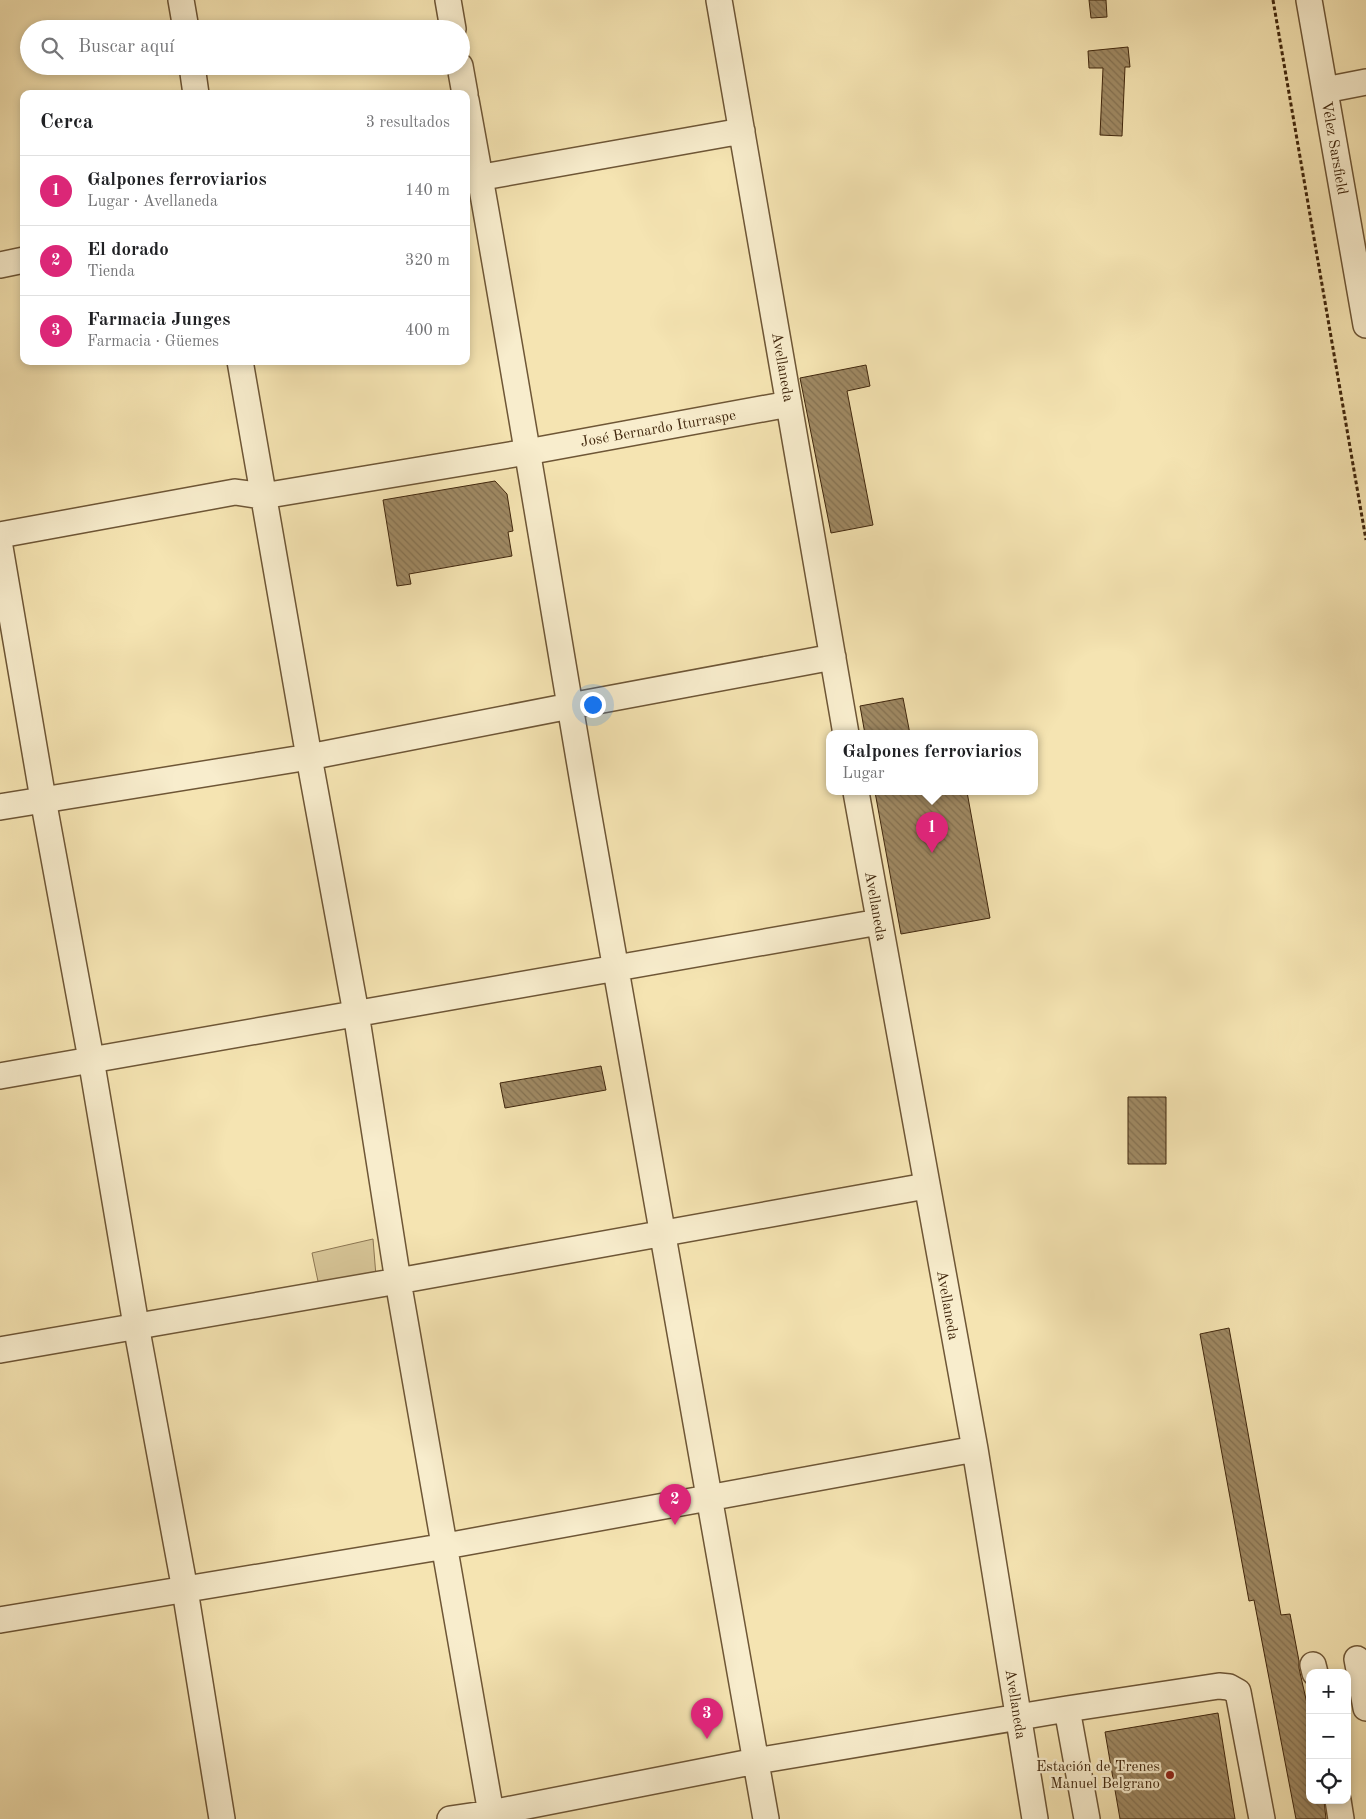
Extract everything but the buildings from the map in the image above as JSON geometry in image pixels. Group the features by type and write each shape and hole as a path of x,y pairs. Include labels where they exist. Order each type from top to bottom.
{"street":[{"path":"181,0 184,20"},
{"path":"448,0 451,20"},
{"name":"Avellaneda","path":"719,0 845,730"},
{"name":"Vélez Sarsfield","path":"1309,0 1366,320"},
{"path":"193,75 195,90"},
{"path":"462,75 464,90"},
{"path":"1324,90 1366,82"},
{"path":"473,179 742,131"},
{"path":"470,145 473,179 527,452 615,968 664,1233 708,1498 766,1819"},
{"path":"0,265 20,261"},
{"path":"241,365 356,1013 398,1281 492,1816"},
{"name":"José Bernardo Iturraspe","path":"0,535 235,492 263,496 527,452 789,404"},
{"path":"0,547 42,799 91,1059 136,1326 185,1590 222,1819"},
{"path":"0,807 309,757 570,706 833,658"},
{"name":"Avellaneda","path":"857,795 975,1449 1035,1819"},
{"path":"0,1076 879,922"},
{"path":"0,1350 926,1186"},
{"path":"0,1620 446,1546 975,1449"},
{"path":"1357,1659 1366,1708"},
{"path":"450,1819 492,1816 756,1761 1219,1686 1229,1687 1238,1692 1262,1819"},
{"path":"1067,1710 1087,1819"},
{"path":"1339,1804 1341,1819"}],"path":[{"path":"1273,0 1366,540"}],"shaded area":[{"path":"373,1239 376,1276 319,1286 312,1253"}],"place":[{"name":"Galpones ferroviarios","path":"932,853"},
{"name":"El dorado","path":"675,1525"},
{"name":"Farmacia Junges","path":"707,1739"},
{"name":"Estación de Trenes Manuel Belgrano","path":"1170,1775"}]}
